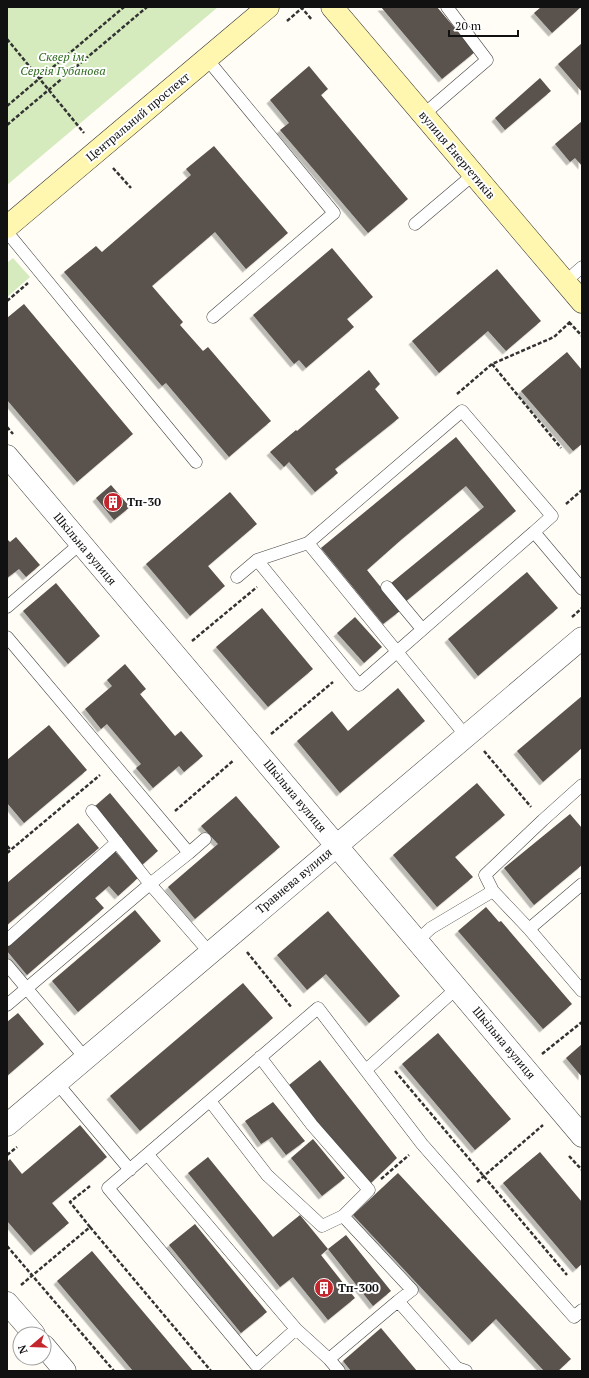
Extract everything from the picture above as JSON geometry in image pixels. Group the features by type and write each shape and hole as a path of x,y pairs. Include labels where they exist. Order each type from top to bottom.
{"street":[{"name":"Центральний проспект","path":"7,227 268,7"},
{"name":"вулиця Енергетиків","path":"332,7 582,302"},
{"name":"Шкільна вулиця","path":"12,447 81,543 582,1136"},
{"name":"Травнева вулиця","path":"7,1125 582,638"},
{"path":"12,1296 29,1326"},
{"path":"52,1356 65,1371"}],"lane":[{"path":"423,114 487,60 447,7"},
{"path":"207,59 334,213 213,317"},
{"path":"415,224 474,174"},
{"path":"7,232 196,462"},
{"path":"565,282 582,267"},
{"path":"237,577 257,560 308,543 462,410 552,516 359,685 257,560"},
{"path":"534,532 582,589"},
{"path":"7,607 81,543"},
{"path":"308,543 396,653 466,736"},
{"path":"387,587 422,630"},
{"path":"7,637 189,853"},
{"path":"582,785 485,875 493,891 529,929 582,991"},
{"path":"92,811 150,884 210,953"},
{"path":"7,1005 25,988 205,839"},
{"path":"7,940 117,842"},
{"path":"529,929 582,884"},
{"path":"417,941 431,928 493,891"},
{"path":"7,965 86,1059"},
{"path":"366,1070 457,988"},
{"path":"296,1329 256,1365 108,1188 318,1008 422,1144 464,1193 579,1318"},
{"path":"210,1101 267,1175 322,1226 343,1216 369,1190 312,1125 260,1057"},
{"path":"57,1083 130,1170"},
{"path":"148,1155 296,1329 340,1371"},
{"path":"329,1359 412,1290 343,1216"},
{"path":"398,1301 457,1368 466,1371"}],"path":[{"path":"7,106 124,7"},
{"path":"7,125 147,7"},
{"path":"297,7 302,8"},
{"path":"7,39 130,188"},
{"path":"7,301 40,272"},
{"path":"492,364 561,448"},
{"path":"7,427 12,447"},
{"path":"552,516 582,490"},
{"path":"190,643 270,577"},
{"path":"269,736 347,670"},
{"path":"483,751 543,820"},
{"path":"163,821 234,760"},
{"path":"7,853 114,763"},
{"path":"7,846 11,850"},
{"path":"247,952 302,1021"},
{"path":"541,1055 582,1022"},
{"path":"395,1071 567,1275"},
{"path":"464,1193 544,1125"},
{"path":"369,1190 422,1144"},
{"path":"108,1188 100,1178 70,1202 212,1371"},
{"path":"12,1296 90,1227"},
{"path":"7,1246 114,1371"}],"green space":[{"name":"Сквер ім. Сергія Губанова","path":"7,7 218,7 7,185"},
{"path":"13,258 30,277 7,297 7,263"}],"building":[{"path":"381,7 437,7 475,52 442,79"},
{"path":"541,7 581,7 552,33 534,13"},
{"path":"582,43 582,92 558,64"},
{"path":"309,66 328,89 321,95 408,199 368,233 280,130 289,123 270,100"},
{"path":"540,78 551,91 505,130 495,118"},
{"path":"582,121 582,166 575,158 570,162 555,144"},
{"path":"214,146 288,233 246,269 215,232 152,286 183,322 180,325 203,351 208,347 271,421 229,457 166,383 162,386 64,272 96,246 102,252 191,175 186,169"},
{"path":"332,248 373,297 347,319 354,327 306,368 299,360 294,364 253,315"},
{"path":"497,269 541,321 506,351 488,331 439,373 412,341"},
{"path":"24,304 133,434 77,482 7,400 7,318"},
{"path":"567,352 582,370 582,444 573,451 521,391"},
{"path":"369,370 380,384 375,389 399,418 335,469 338,473 315,492 289,462 284,467 270,452"},
{"path":"456,437 516,511 405,602 390,584 484,507 466,486 402,539 367,570 400,611 383,624 321,548"},
{"name":"Тп-30","path":"111,485 130,507 114,520 96,498"},
{"path":"230,492 257,524 208,566 225,586 190,616 146,564"},
{"path":"16,537 40,565 26,577 19,569 7,578 7,539 10,542"},
{"path":"527,572 558,608 478,676 448,639"},
{"path":"56,583 100,636 68,664 23,611"},
{"path":"262,608 313,669 268,707 216,647"},
{"path":"355,617 382,647 364,663 337,633"},
{"path":"125,664 146,689 140,694 175,736 181,731 203,756 184,772 179,766 153,788 136,768 141,764 107,724 101,729 85,709 112,686 107,680"},
{"path":"398,688 425,721 340,793 297,741 332,711 348,731"},
{"path":"582,696 582,748 543,782 517,751"},
{"path":"49,725 87,770 24,823 7,803 7,760"},
{"path":"477,783 505,815 455,857 473,877 437,907 393,855"},
{"path":"110,793 158,851 142,865 94,807"},
{"path":"236,796 280,847 195,919 168,887 218,844 201,826"},
{"path":"570,814 582,828 582,865 534,905 504,868"},
{"path":"78,823 99,848 7,925 7,883"},
{"path":"115,851 138,878 118,896 109,886 95,898 104,908 27,975 7,951 7,944"},
{"path":"486,907 499,922 501,921 572,1004 543,1029 458,931"},
{"path":"135,910 161,941 78,1012 52,981"},
{"path":"328,911 400,996 369,1023 326,974 307,990 277,955"},
{"path":"243,983 273,1018 140,1131 110,1096"},
{"path":"18,1013 44,1044 7,1076 7,1022"},
{"path":"438,1033 511,1119 475,1150 402,1064"},
{"path":"582,1044 582,1077 566,1058"},
{"path":"320,1060 397,1158 371,1183 319,1130 289,1085"},
{"path":"273,1102 305,1141 286,1155 272,1137 261,1144 245,1121"},
{"path":"80,1125 107,1157 52,1203 69,1223 34,1252 7,1221 7,1162 10,1159 22,1174"},
{"path":"313,1139 345,1178 322,1196 291,1158"},
{"path":"540,1152 582,1202 582,1264 576,1269 503,1183"},
{"path":"208,1157 273,1237 300,1215 328,1249 321,1255 355,1298 328,1320 293,1277 280,1287 188,1173"},
{"path":"398,1173 571,1359 558,1371 544,1371 496,1319 472,1342 353,1215"},
{"path":"195,1224 267,1312 241,1333 169,1245"},
{"path":"346,1235 391,1291 373,1306 328,1249"},
{"path":"92,1251 193,1371 133,1371 57,1281"},
{"path":"381,1328 417,1371 351,1371 343,1361"}],"place":[{"name":"Тп-30","path":"113,502"},
{"name":"Тп-300","path":"324,1288"}]}
